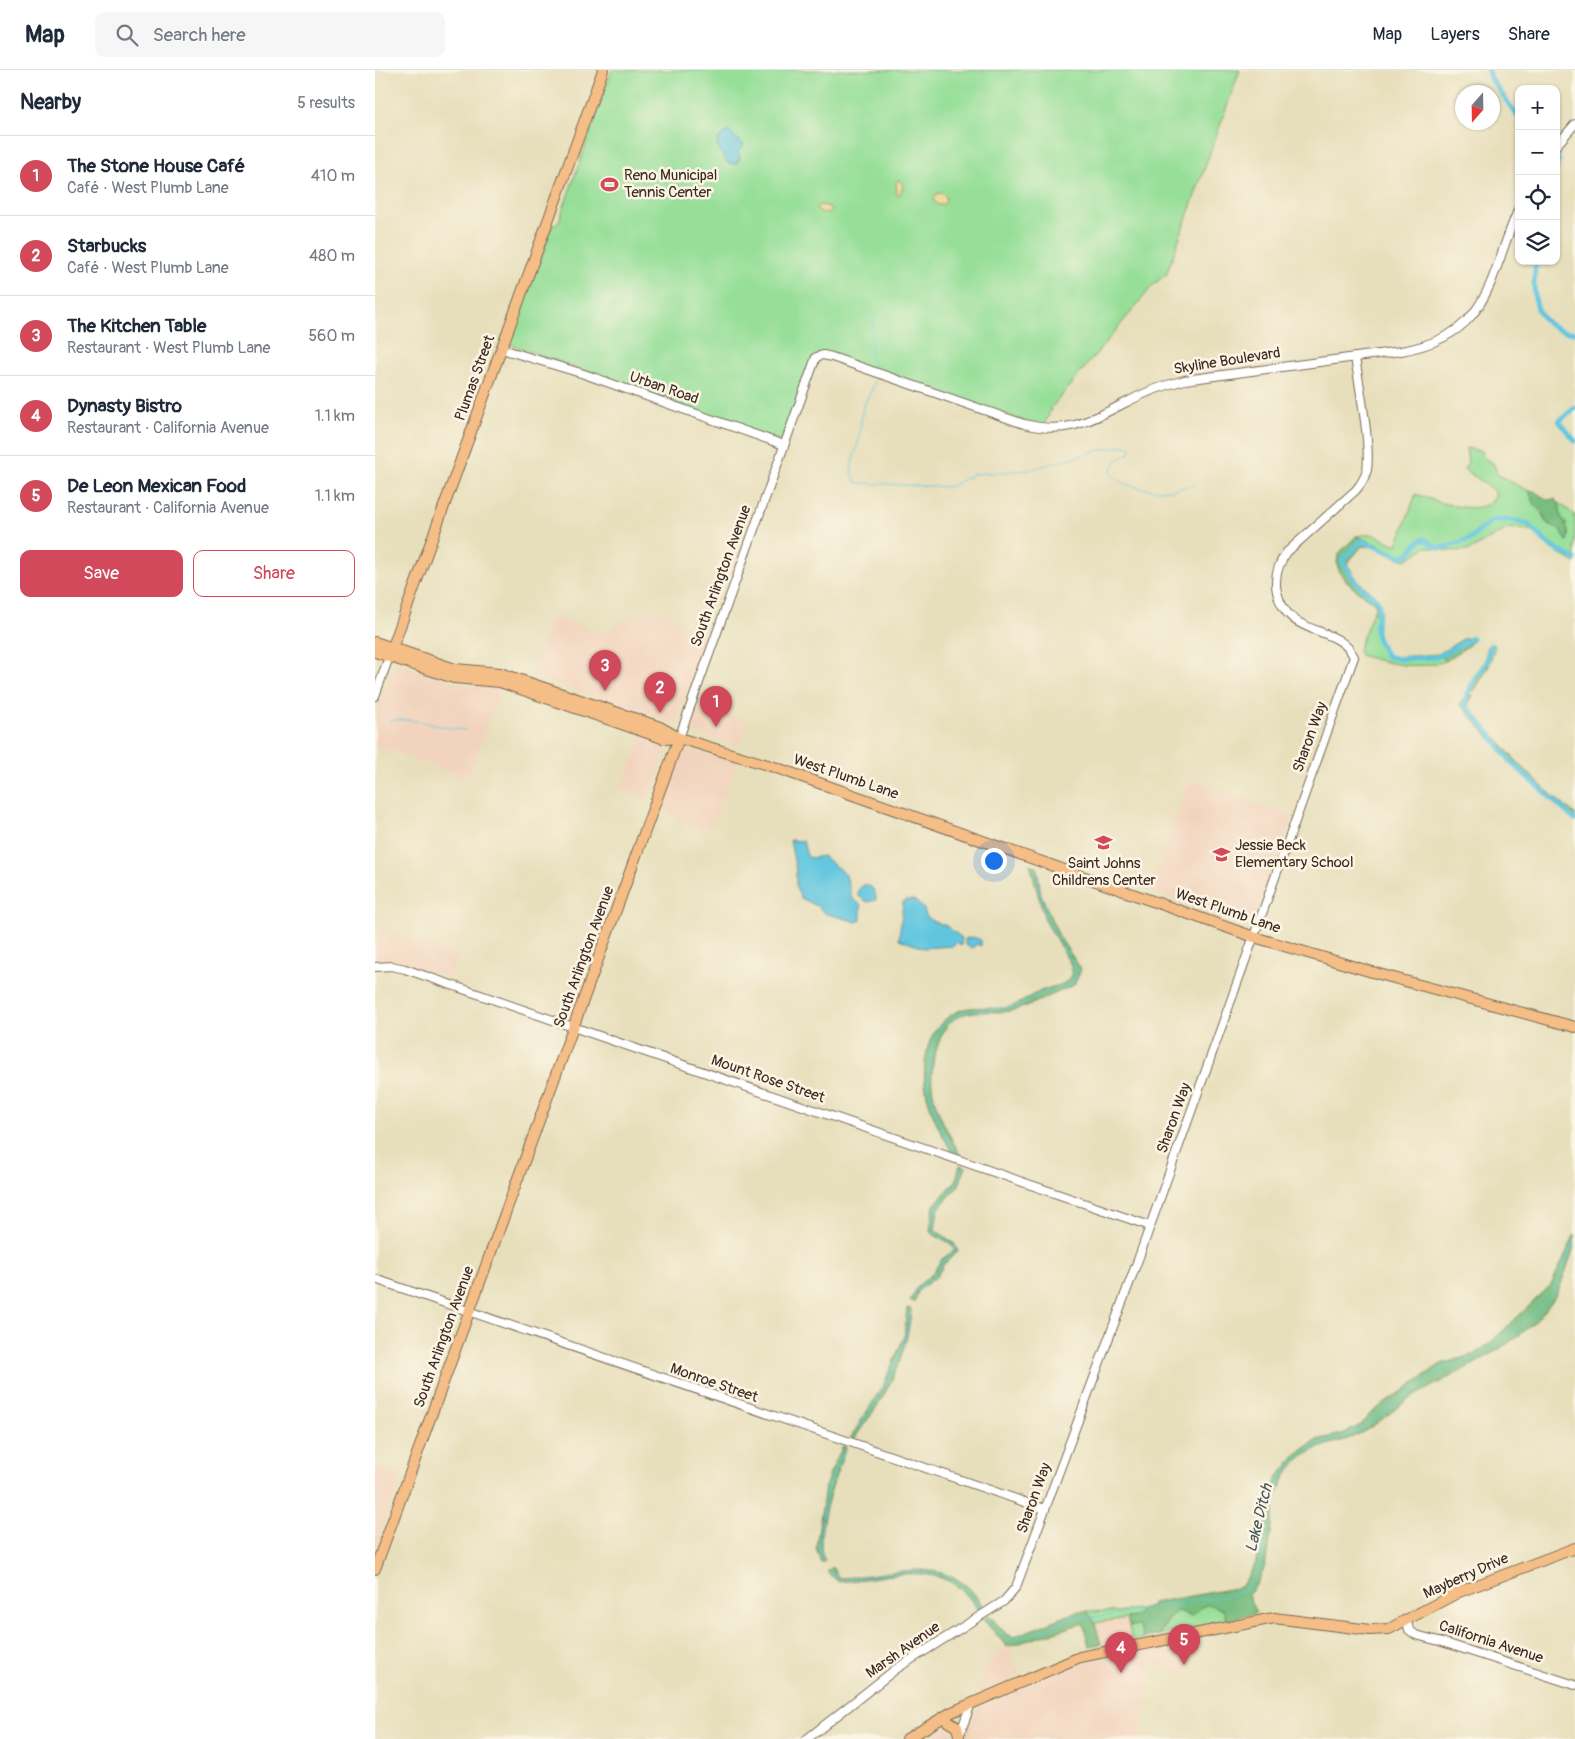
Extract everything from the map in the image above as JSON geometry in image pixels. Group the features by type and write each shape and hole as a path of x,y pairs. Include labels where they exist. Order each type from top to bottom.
{"main road":[{"name":"Plumas Street","path":"391,652 603,70"},
{"name":"West Plumb Lane","path":"375,642 391,652"},
{"name":"West Plumb Lane","path":"375,652 391,652 455,669 500,673 660,728 679,738 774,767 1253,937 1379,974 1575,1026"},
{"name":"South Arlington Avenue","path":"375,1569 679,738"},
{"name":"Mayberry Drive","path":"970,1706 1081,1657 1251,1622 1282,1618 1371,1630 1389,1629 1459,1592 1575,1548"},
{"path":"917,1739 970,1706"},
{"path":"907,1739 952,1712 970,1706"},
{"path":"947,1721 957,1727 959,1737"}],"street":[{"path":"1560,141 1575,124"},
{"name":"Skyline Boulevard","path":"820,356 832,357 1024,424 1050,429 1084,424 1153,390 1185,380 1424,346 1445,337 1471,317 1489,289 1515,219"},
{"name":"Urban Road","path":"503,344 534,358 784,445"},
{"name":"South Arlington Avenue","path":"679,738 813,362 820,356"},
{"name":"Sharon Way","path":"1015,1588 1150,1226 1354,657 1342,641 1304,627 1292,618 1283,606 1277,591 1277,573 1283,558 1292,545 1356,490 1366,472 1366,444 1355,356"},
{"name":"Plumas Street","path":"375,696 391,652"},
{"name":"Mount Rose Street","path":"375,967 392,966 405,968 1150,1226"},
{"name":"Monroe Street","path":"375,1279 1045,1509"},
{"name":"Marsh Avenue","path":"807,1739 896,1669 1004,1601 1015,1588"},
{"name":"California Avenue","path":"1407,1621 1409,1630 1416,1636 1439,1641 1575,1685"},
{"path":"959,1737 970,1706"}],"shaded area":[{"path":"652,608 671,616 677,623 688,627 705,640 674,724 532,676 552,617 602,634"},
{"path":"398,664 459,684 501,687 471,771 462,776 375,746 375,717 392,669"},
{"path":"700,703 748,721 739,746 693,732 691,727"},
{"path":"641,735 663,743 667,747 649,799 622,789"},
{"path":"683,749 737,761 714,823 708,827 697,828 681,822 662,804"},
{"name":"Jessie Beck Elementary School","path":"1190,780 1293,816 1251,926 1149,891"},
{"path":"380,928 458,956 450,978 402,964 375,963 375,944"},
{"path":"375,1465 400,1474 401,1478 375,1549"},
{"path":"1127,1618 1131,1638 1101,1644 1095,1623"},
{"path":"1195,1638 1187,1675 1150,1664 1141,1739 964,1739 977,1709 1066,1668 1092,1660"},
{"path":"1007,1647 1019,1673 1012,1679 977,1694 990,1659"},
{"path":"947,1726 953,1730 950,1739 924,1739"}],"green space":[{"path":"612,70 1240,70 1166,275 1155,283 1052,407 1044,425 1031,423 818,354 782,442 509,344 552,226 559,221"},
{"path":"1466,448 1481,451 1484,458 1493,463 1498,475 1529,491 1546,522 1561,531 1567,524 1561,517 1559,503 1575,515 1575,563 1550,548 1533,531 1519,528 1507,529 1470,550 1448,551 1426,547 1406,560 1356,536 1372,534 1397,545 1416,494 1460,507 1472,508 1491,502 1496,494 1492,489 1464,469 1468,463"},
{"path":"1529,491 1534,491 1547,500 1555,499 1559,503 1561,516 1568,530 1567,541 1561,531 1546,522 1542,511 1535,506"},
{"path":"1356,536 1378,545 1386,552 1377,547 1362,546 1347,564 1358,581 1379,599 1381,612 1376,614 1373,612 1376,606 1374,602 1349,584 1339,571 1337,564 1341,552"},
{"path":"1373,612 1376,614 1381,612 1378,624 1378,638 1387,654 1393,657 1438,654 1446,661 1435,664 1403,665 1360,655 1358,650"},
{"path":"1474,637 1469,645 1446,661 1438,654 1463,639"},
{"path":"1488,645 1495,645 1489,666 1484,664"},
{"path":"1484,664 1489,666 1474,691 1468,689"},
{"path":"1468,694 1473,695 1468,705 1480,720 1531,776 1575,814 1575,822 1513,764 1460,704"},
{"path":"1030,864 1037,867 1041,894 1060,938 1081,969 1074,985 1024,1007 1010,1011 972,1012 966,1014 955,1018 943,1032 933,1062 933,1091 940,1116 961,1157 954,1155 940,1130 926,1092 925,1065 927,1051 934,1033 945,1019 963,1009 1014,1006 1039,992 1063,984 1072,975 1071,965 1045,920"},
{"path":"960,1165 966,1167 959,1185 938,1209 935,1230 954,1243 958,1251 944,1264 937,1276 919,1290 914,1302 910,1301 918,1286 933,1273 942,1259 955,1250 951,1244 936,1236 930,1230 934,1205 955,1182"},
{"path":"1575,1234 1572,1252 1557,1294 1526,1330 1490,1355 1408,1400 1365,1431 1307,1454 1291,1469 1281,1485 1275,1504 1270,1542 1260,1579 1248,1595 1256,1613 1226,1620 1224,1610 1210,1605 1200,1608 1192,1616 1177,1611 1165,1622 1159,1635 1143,1638 1139,1625 1129,1626 1127,1618 1135,1617 1143,1608 1151,1606 1152,1603 1241,1587 1255,1565 1276,1479 1298,1453 1317,1440 1342,1434 1361,1425 1371,1413 1441,1364 1475,1354 1490,1343 1551,1285"},
{"path":"907,1308 911,1309 908,1333 896,1370 876,1408 853,1441 849,1440 883,1386 904,1337"},
{"path":"843,1446 846,1447 823,1521 821,1537 825,1561 821,1563 816,1547 825,1488"},
{"path":"832,1567 839,1578 900,1571 920,1570 939,1572 956,1579 971,1590 984,1609 979,1612 966,1594 951,1582 934,1576 898,1574 839,1582 827,1572"},
{"path":"1209,1604 1224,1610 1226,1620 1159,1635 1174,1612 1181,1611 1189,1616"},
{"path":"1143,1608 1135,1617 1095,1623 1087,1611 1117,1612"},
{"path":"1079,1611 1087,1611 1095,1623 1101,1644 1089,1646 1083,1623 1007,1647 983,1619 989,1615 1006,1634 1013,1637"},
{"path":"1139,1625 1143,1638 1135,1640 1131,1638 1129,1626"}],"sand":[{"path":"899,180 903,185 900,195 897,195 896,182"},
{"path":"942,193 945,194 945,204 938,205 935,204 934,197 935,194"},
{"path":"820,205 830,207 831,213 818,212 816,208"}],"water":[{"path":"728,131 744,145 738,152 740,157 736,164 728,163 717,146 718,138"},
{"path":"790,840 803,841 807,856 812,858 823,856 846,875 852,898 861,905 861,920 857,922 824,913 817,906 801,898 796,888 796,871"},
{"path":"863,885 873,889 876,900 868,902 858,896 858,890"},
{"path":"914,900 924,909 926,916 934,922 945,925 962,938 961,946 957,942 953,946 923,948 899,939 903,902"},
{"path":"973,937 981,940 981,946 977,944 972,948 965,945 965,939"}],"waterway":[{"path":"1488,70 1490,78 1515,112"},
{"path":"1536,265 1535,298 1543,318 1550,325 1575,333"},
{"path":"874,317 870,354 874,367"},
{"path":"877,376 863,408 859,439 852,463 852,472 857,483 949,487 974,474 1029,470 1104,449 1127,446 1131,448 1130,453 1116,461 1111,471 1114,477 1120,481 1128,485 1156,490 1171,490 1195,485"},
{"path":"1575,408 1559,421 1575,441"},
{"path":"1472,638 1437,657 1398,659 1387,656 1376,633 1379,611 1378,601 1355,582 1343,562 1344,557 1362,541 1401,557 1408,554 1417,543 1424,539 1439,548 1447,547 1470,539 1491,521 1510,520 1528,524 1550,546 1575,559"},
{"path":"1491,645 1486,663 1474,679 1464,704 1511,762 1575,820"},
{"path":"389,721 417,721 465,730"},
{"name":"Lake Ditch","path":"953,1150 939,1122 928,1085 933,1042 940,1028 964,1012 1018,1006 1041,993 1068,985 1075,978 1076,969 1046,919 1035,871"},
{"name":"Lake Ditch","path":"913,1298 919,1288 936,1273 944,1260 957,1251 955,1246 934,1232 934,1228 939,1205 958,1182 962,1167"},
{"name":"Lake Ditch","path":"987,1620 1007,1638 1014,1639 1045,1630 1072,1617 1096,1617 1146,1610 1193,1600 1224,1597 1243,1591 1253,1580 1259,1569 1268,1517 1281,1476 1287,1469 1314,1447 1345,1437 1364,1427 1445,1367 1476,1357 1531,1317 1552,1294 1575,1239"},
{"name":"Lake Ditch","path":"854,1436 897,1362 903,1346 909,1312"},
{"name":"Lake Ditch","path":"822,1559 819,1546 826,1493 843,1451"},
{"name":"Lake Ditch","path":"832,1574 839,1581 898,1573 936,1574 953,1579 968,1591 980,1608"}],"place":[{"name":"Reno Municipal Tennis Center","path":"610,184"},
{"name":"The Kitchen Table","path":"605,691"},
{"name":"Starbucks","path":"660,713"},
{"name":"The Stone House Café","path":"716,727"},
{"name":"Saint Johns Childrens Center","path":"1104,842"},
{"name":"Jessie Beck Elementary School","path":"1221,854"},
{"name":"De Leon Mexican Food","path":"1184,1665"},
{"name":"Dynasty Bistro","path":"1121,1673"}]}
